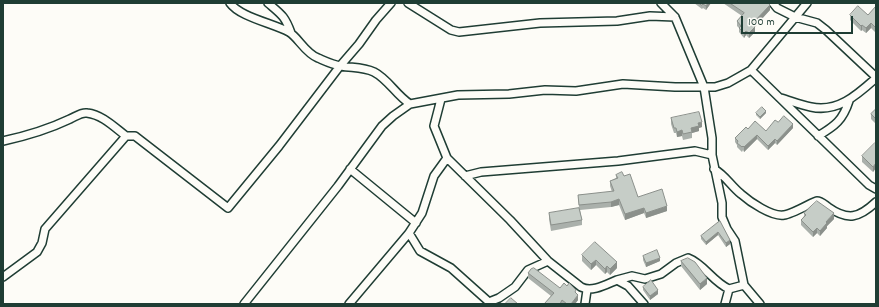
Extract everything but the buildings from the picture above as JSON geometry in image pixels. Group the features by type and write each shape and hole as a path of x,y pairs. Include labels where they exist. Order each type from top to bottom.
{"street":[{"path":"230,3 237,11 291,33"},
{"path":"268,3 282,14 287,21 291,33 303,48 316,58 340,66 363,68 374,72 383,78 404,101 410,104"},
{"path":"3,142 56,126 85,112 106,120 126,136 135,136 228,208 280,146 340,66 359,44 390,3"},
{"path":"408,3 451,30 459,32 540,23 617,21 650,16 675,17"},
{"path":"661,3 675,17 704,87 712,138 714,169 722,203 722,217 727,229 735,241 744,285 760,304"},
{"path":"773,3 777,8 795,17 817,23 876,77 849,100 840,105 819,108 811,107 779,97"},
{"path":"244,304 382,126 410,104 458,95 509,94 545,90 576,91 623,84 715,87 728,83 751,70 807,3"},
{"path":"751,70 869,185 876,189"},
{"path":"440,99 434,126 446,158 515,224 548,261 587,290"},
{"path":"818,136 835,126 846,111 849,100"},
{"path":"3,277 37,252 42,243 45,229 126,136"},
{"path":"466,176 481,172 618,161 695,152 712,155"},
{"path":"349,304 416,223 422,213 434,176 446,158"},
{"path":"350,169 416,223"},
{"path":"714,169 721,173 742,195 768,212 783,216 797,211 815,201 819,201 837,214 849,217 867,210 876,202"},
{"path":"409,233 420,251 451,268 489,302 499,298 515,287 528,270 548,261"},
{"path":"587,290 632,276 645,279 662,274 676,263 688,258 694,260 722,286 729,289 744,285"},
{"path":"617,280 628,286 644,304"},
{"path":"725,304 729,289"},
{"path":"585,304 587,290"}]}
